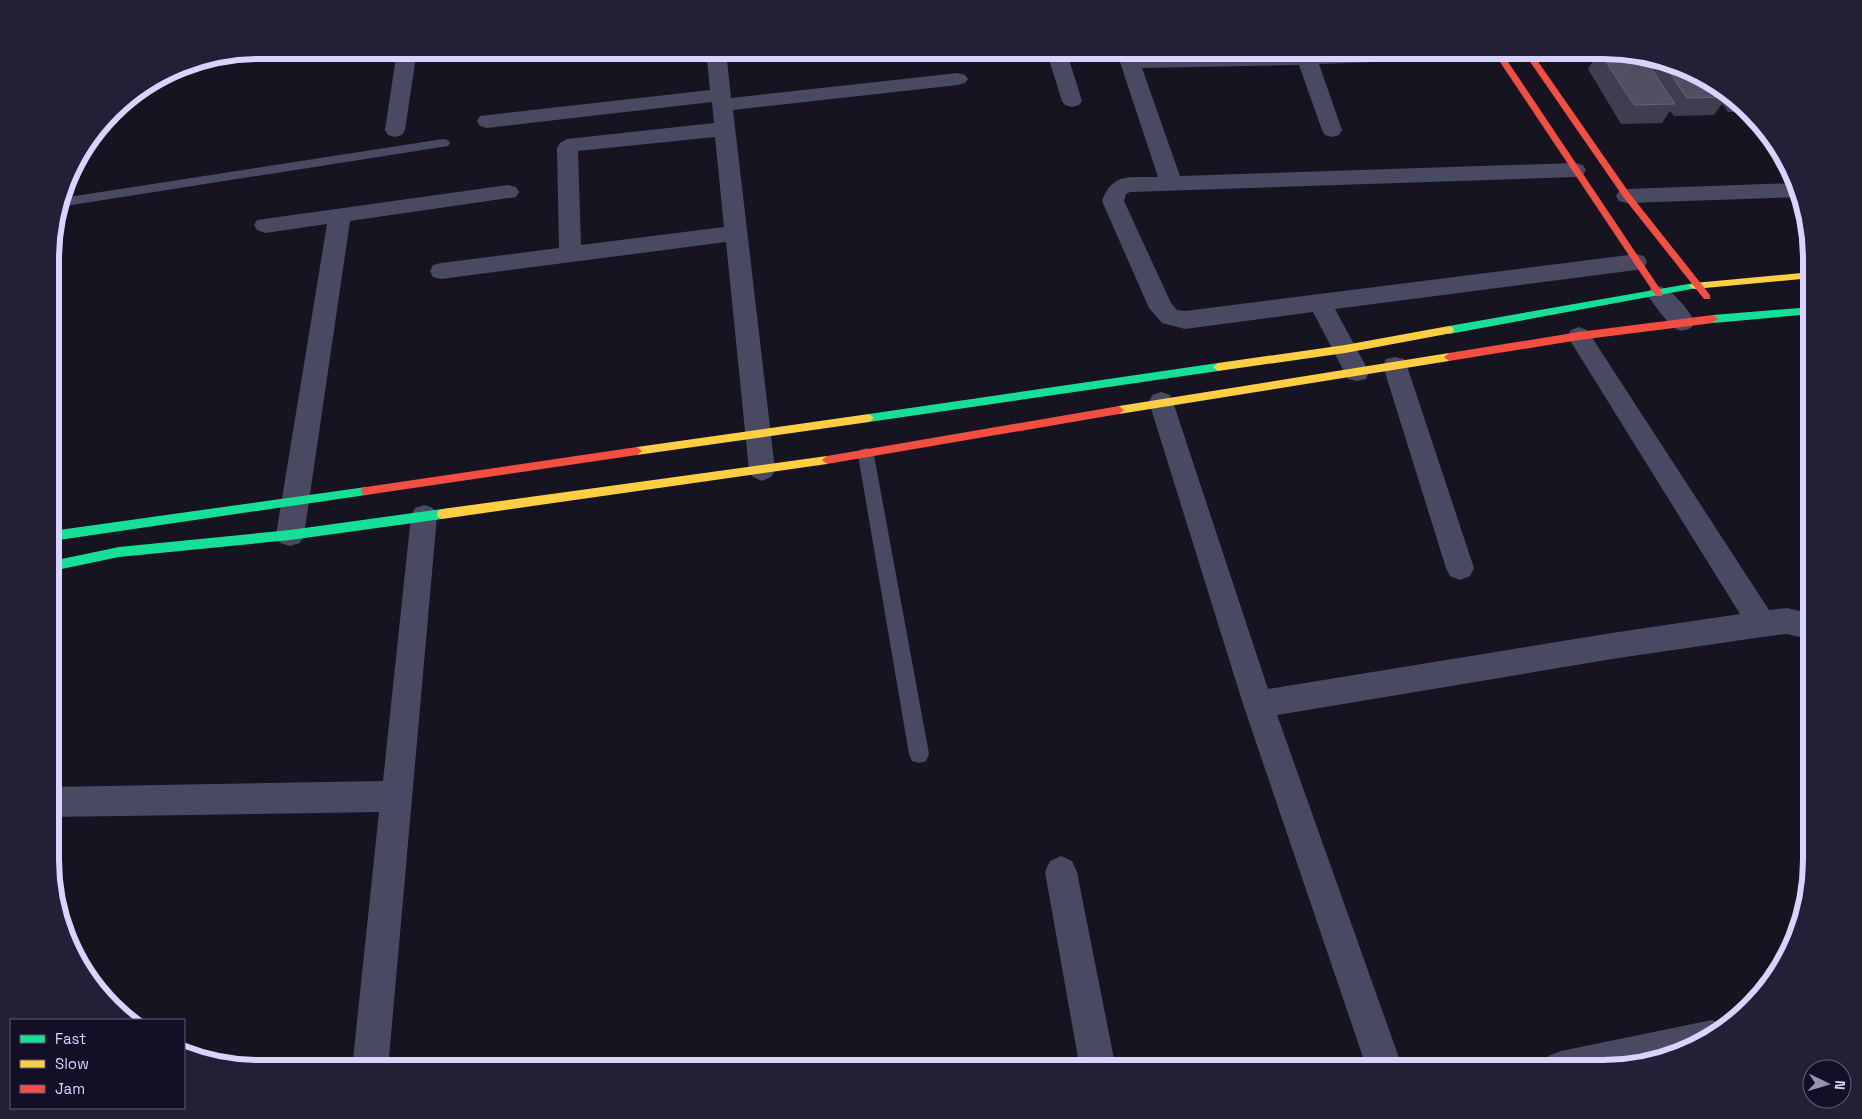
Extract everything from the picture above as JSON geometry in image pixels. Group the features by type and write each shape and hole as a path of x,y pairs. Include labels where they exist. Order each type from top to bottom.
{"street":[{"path":"396,130 406,59"},
{"path":"717,59 762,470"},
{"path":"1059,59 1072,101"},
{"path":"1129,59 1171,182"},
{"path":"1306,59 1332,130"},
{"path":"1502,59 1636,262 1659,294 1683,322"},
{"path":"1538,59 1626,196 1724,320"},
{"path":"487,121 958,79"},
{"path":"570,254 567,148 574,144 724,129"},
{"path":"1575,170 1125,185 1117,190 1113,201 1161,308 1170,317 1185,320 1636,262"},
{"path":"1626,196 1791,190"},
{"path":"265,225 508,192"},
{"path":"290,535 340,215"},
{"path":"441,271 736,233"},
{"path":"59,535 296,499 758,435 1345,349 1659,294 1698,285 1803,276"},
{"path":"1319,302 1357,372"},
{"path":"59,565 119,552 290,535 866,455 1161,402 1579,336 1607,334 1683,322 1724,320 1803,311"},
{"path":"1579,336 1762,624"},
{"path":"1395,366 1460,568"},
{"path":"1161,402 1258,704 1382,1060"},
{"path":"371,1060 424,516"},
{"path":"1258,704 1762,624 1787,621 1803,624"},
{"path":"59,802 396,796"},
{"path":"1061,872 1096,1060"},
{"path":"1605,1060 1682,1044"}],"lane":[{"path":"67,202 443,143"},
{"path":"866,455 919,754"}],"building":[{"path":"1604,59 1629,60 1648,64 1675,104 1634,105"},
{"path":"1668,69 1692,79 1721,97 1687,98"}],"traffic: fast":[{"path":"1449,330 1694,286"},
{"path":"1713,319 1803,311"},
{"path":"869,418 1218,367"},
{"path":"59,535 366,491"},
{"path":"59,565 119,552 290,535 442,514"}],"traffic: slow":[{"path":"1694,286 1803,276"},
{"path":"1218,367 1345,349 1449,330"},
{"path":"1119,410 1449,357"},
{"path":"637,451 869,418"},
{"path":"442,514 827,460"}],"traffic: jam":[{"path":"1502,59 1659,294"},
{"path":"1532,59 1627,196 1707,297"},
{"path":"1449,357 1579,336 1713,319"},
{"path":"827,460 1119,410"},
{"path":"366,491 637,451"}]}
